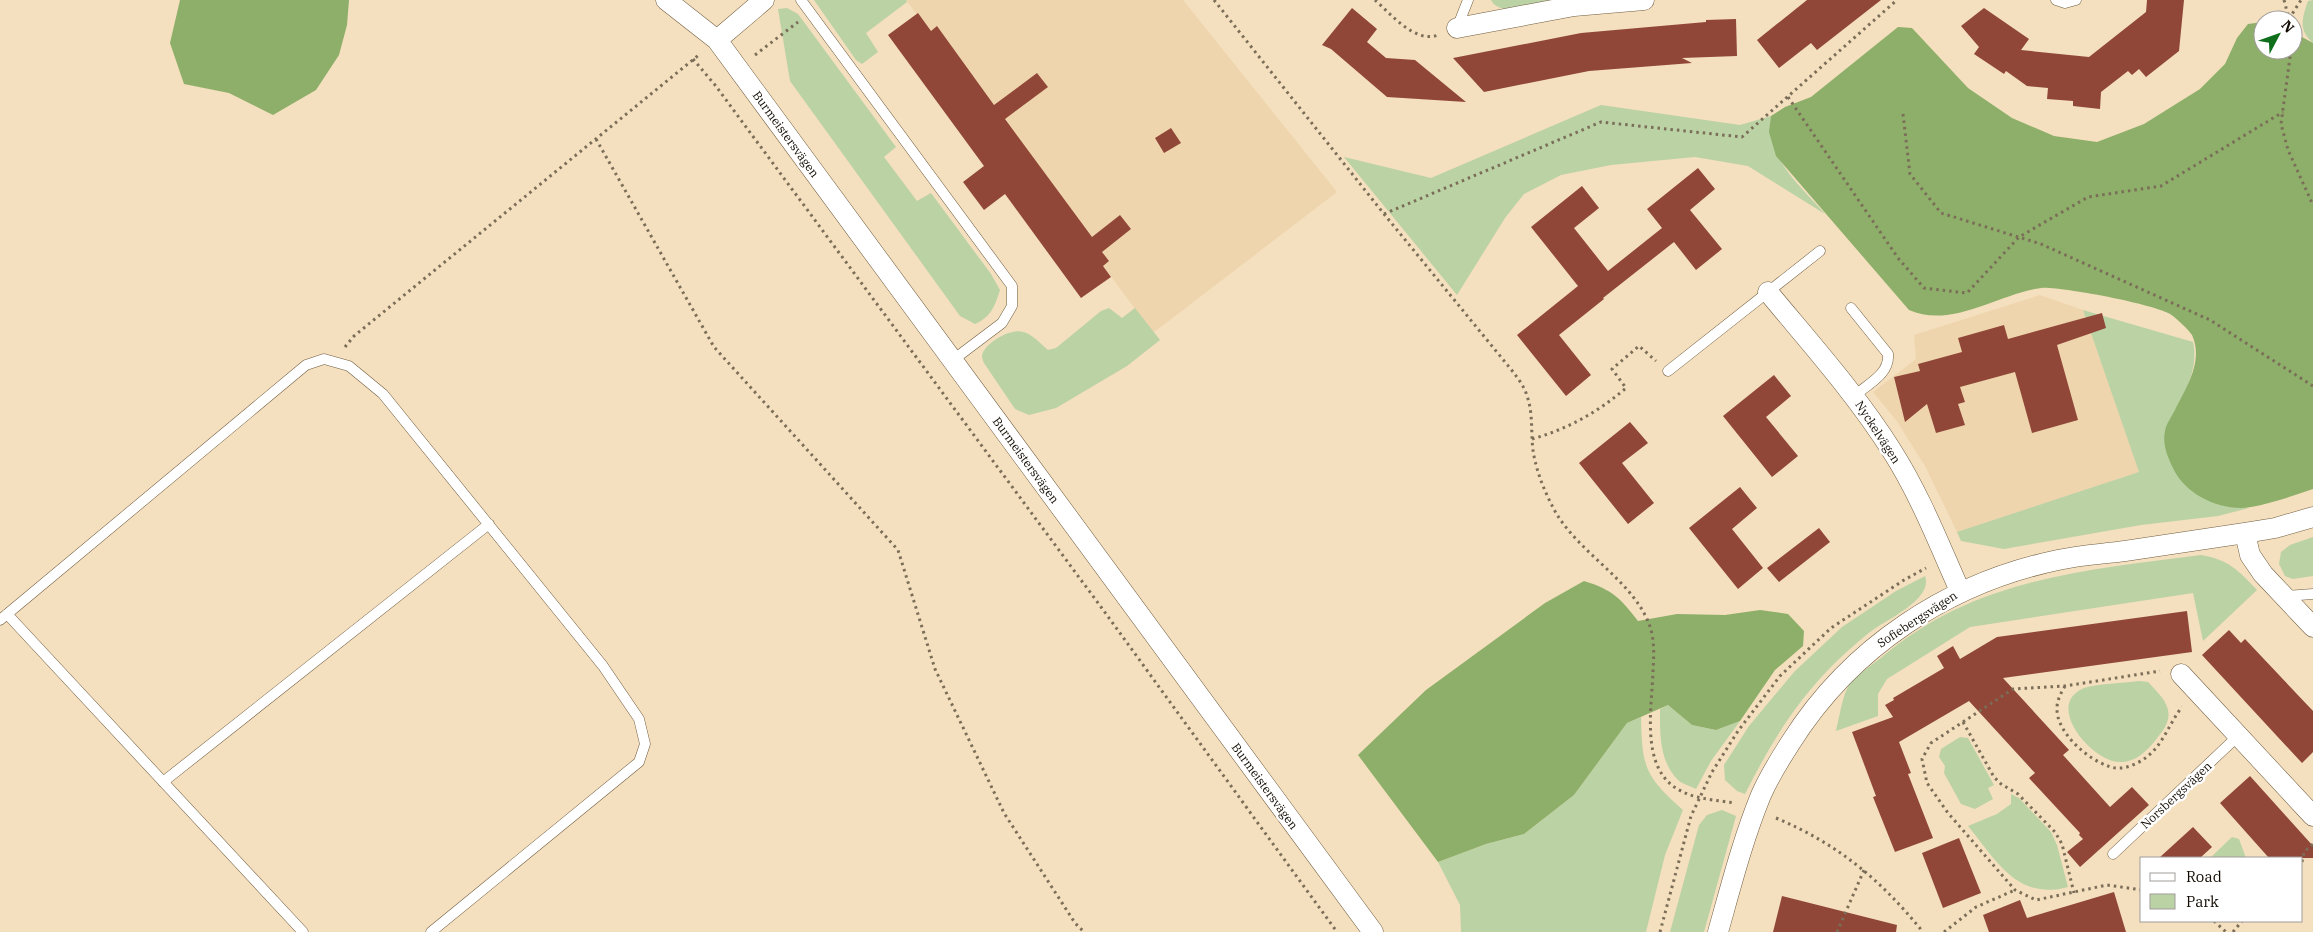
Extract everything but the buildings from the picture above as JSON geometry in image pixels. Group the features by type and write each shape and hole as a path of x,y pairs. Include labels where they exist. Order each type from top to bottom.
{"street":[{"name":"Burmeistersvägen","path":"666,0 717,40 1373,932"},
{"path":"717,40 764,0"},
{"path":"1457,28 1575,3 1644,0"},
{"name":"Nyckelvägen","path":"1768,292 1854,396 1893,452 1919,501 1960,591"},
{"name":"Sofiebergsvägen","path":"1718,932 1746,836 1762,793 1782,756 1809,713 1841,676 1870,650 1914,618 1960,591 2024,569 2059,560 2275,528 2313,517"},
{"path":"2245,533 2250,555 2263,574 2313,628"},
{"path":"2181,674 2313,816"}],"lane":[{"path":"801,0 1012,286 1012,306 1002,323 953,360"},
{"path":"1457,28 1468,0"},
{"path":"2056,0 2066,3 2076,0"},
{"path":"1668,371 1820,251"},
{"path":"1851,308 1888,354 1885,371 1854,396"},
{"path":"303,932 163,782 4,617 306,365 324,359 349,366 383,394 603,666 639,718 645,744 639,762 431,932"},
{"path":"163,782 489,524"},
{"path":"2285,596 2313,594"},
{"name":"Norsbergsvägen","path":"2113,854 2238,736"}],"path":[{"path":"1214,0 1384,214 1514,373 1527,396 1534,456 1540,481 1557,514 1576,539 1631,594 1647,618 1654,638 1652,748 1658,768 1672,786 1699,797 1739,804"},
{"path":"1375,0 1415,34 1434,37 1457,28"},
{"path":"1384,214 1601,122 1742,137 1897,0"},
{"path":"715,85 810,12"},
{"path":"334,362 354,336 717,40"},
{"path":"693,59 715,85 1101,607 1337,932"},
{"path":"2290,60 2281,124 2284,137 2313,205"},
{"path":"1788,97 1898,258 1924,288 1967,293 2019,237 2088,197 2161,186 2283,112"},
{"path":"1903,114 1910,174 1941,213 2041,244 2210,320 2313,386"},
{"path":"596,139 714,347 898,550 935,670 1004,813 1075,923 1084,932"},
{"path":"1532,439 1558,432 1586,418 1626,388 1612,369 1639,346 1668,371"},
{"path":"1660,932 1691,816 1712,772 1738,731 1780,676 1831,628 1904,580 1945,558"},
{"path":"2140,890 2107,885 2036,900 2015,890 1948,813 1927,783 1922,759 1931,743 2013,689 2065,686 2165,671 2181,674"},
{"path":"2065,686 2058,697 2056,708 2060,724 2071,739 2095,761 2109,767 2122,768 2137,764 2161,744 2176,715 2196,690"},
{"path":"1963,722 1994,777 2001,784 2018,794 2055,832 2062,844 2074,893"},
{"path":"1768,814 1808,831 1846,855 1880,883 1923,932"},
{"path":"2303,857 2304,852 2313,844"},
{"path":"1838,932 1864,870"},
{"path":"1944,932 1976,907 2015,890"},
{"path":"2215,922 2226,932"},
{"path":"2233,932 2241,922"}],"shaded area":[{"path":"906,0 1183,0 1337,192 1153,333"},
{"path":"2040,295 2083,310 2140,472 1957,532 1925,466 1896,420 1873,392 1916,359 1914,335"}],"green space":[{"path":"180,0 349,0 347,25 339,55 316,90 273,115 229,93 184,84 170,43"},
{"path":"814,0 906,0 907,2 866,33 878,52 862,64 856,60"},
{"path":"1491,0 1556,0 1521,9 1503,9 1496,6"},
{"path":"2313,0 2313,43 2303,28 2304,13 2308,1"},
{"path":"787,8 798,14 896,147 884,157 917,201 931,193 991,274 1000,290 992,310 985,318 975,324 960,316 790,81 778,9"},
{"path":"2253,23 2253,60 2303,60 2303,38 2313,43 2313,489 2251,507 2229,507 2207,500 2180,479 2170,461 2166,451 2164,436 2168,423 2192,374 2196,355 2192,335 2173,316 2130,302 2051,288 2024,291 1958,313 1925,315 1909,310 1776,156 1769,132 1771,116 1785,107 1811,97 1898,27 1912,28 1968,88 2012,118 2054,136 2097,142 2144,124 2200,89 2225,64 2237,38 2248,24"},
{"path":"1601,105 1740,125 1771,116 1771,132 1779,158 1795,181 1825,214 1748,166 1695,157 1611,165 1561,175 1524,194 1505,218 1457,295 1344,157 1431,178"},
{"path":"1109,308 1122,318 1135,308 1160,340 1127,366 1056,408 1029,415 1015,409 984,362 982,356 988,346 1005,334 1018,331 1030,335 1048,350 1056,348 1101,311"},
{"path":"2083,310 2193,342 2194,359 2192,375 2178,405 2216,504 2249,508 2218,516 2141,525 2004,549 1961,541 1957,532 2139,472"},
{"path":"2313,537 2313,576 2293,579 2285,576 2279,564 2281,552 2290,545"},
{"path":"2201,555 2226,563 2257,590 2203,641 2193,593 1970,627 1887,679 1878,694 1878,716 1836,731 1845,693 1853,680 1918,631 1955,610 1993,594 2033,582 2116,566"},
{"path":"1925,576 1926,585 1922,594 1914,602 1865,636 1837,661 1803,698 1762,761 1745,794 1737,791 1725,780 1724,765 1749,726 1794,672 1842,627 1896,591"},
{"path":"1584,581 1602,588 1615,596 1638,621 1677,614 1725,615 1760,610 1788,614 1804,631 1803,646 1775,670 1740,721 1716,730 1692,725 1668,705 1627,723 1574,795 1524,834 1486,844 1438,862 1358,755 1426,690 1545,603"},
{"path":"2139,681 2148,682 2163,699 2168,711 2166,725 2153,743 2140,756 2122,762 2111,760 2087,745 2071,721 2068,708 2072,697 2087,687"},
{"path":"1668,705 1692,725 1716,730 1740,721 1711,761 1696,789 1678,780 1664,756 1660,709"},
{"path":"1641,717 1643,748 1648,770 1653,779 1683,810 1665,855 1646,932 1461,932 1460,905 1438,862 1486,844 1524,834 1574,795 1627,723"},
{"path":"1960,737 1968,738 1994,785 1988,788 1993,799 1975,809 1961,804 1944,773 1945,766 1939,757 1941,749"},
{"path":"2011,794 2019,798 2051,832 2057,845 2068,887 2050,890 2035,888 2021,883 1998,864 1968,826 1997,814 2011,804"},
{"path":"1722,810 1736,816 1704,932 1670,932 1699,825 1707,815"},
{"path":"2232,837 2239,839 2246,857 2211,857"}]}
